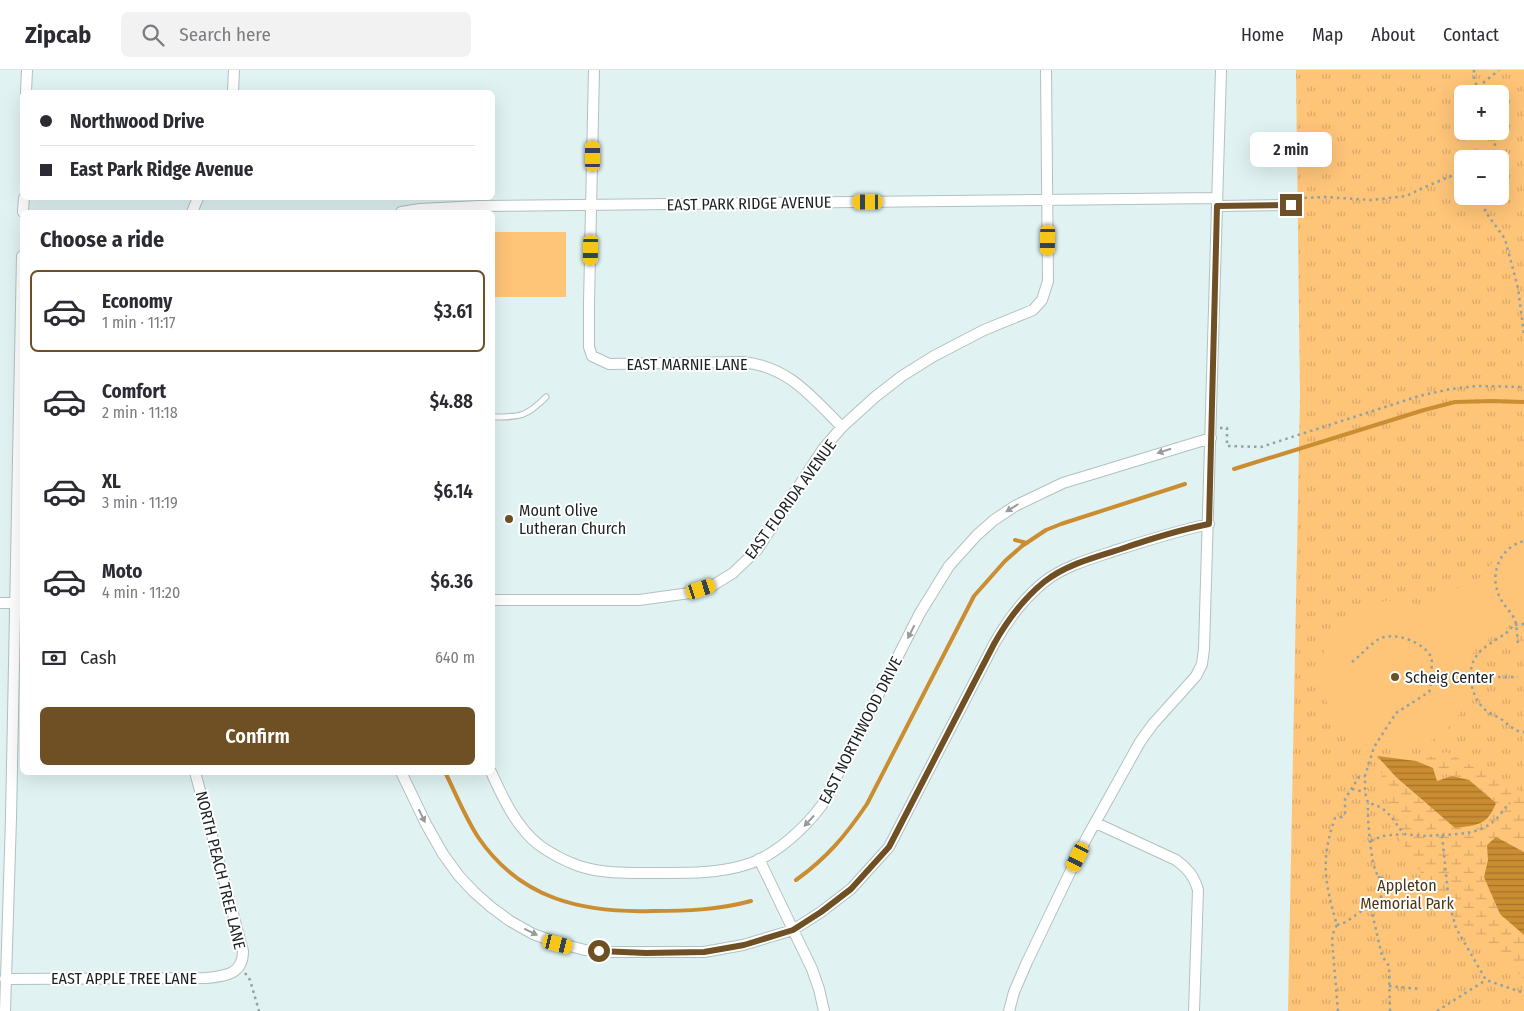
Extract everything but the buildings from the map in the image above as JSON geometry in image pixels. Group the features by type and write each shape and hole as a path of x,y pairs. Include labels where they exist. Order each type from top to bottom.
{"street":[{"path":"26,90 27,70"},
{"path":"233,90 234,70"},
{"path":"592,205 594,70"},
{"name":"EAST FLORIDA AVENUE","path":"495,600 639,600 690,593 712,586 733,573 757,550 823,449 842,427 875,397 902,376 934,356 984,330 1033,310 1042,300 1048,281 1046,70"},
{"path":"1009,1011 1014,992 1027,962 1096,823 1140,742 1153,724 1196,676 1202,664 1209,524 1221,70"},
{"name":"EAST PARK RIDGE AVENUE","path":"414,210 479,206 1048,200 1217,202 1288,205"},
{"name":"EAST MARNIE LANE","path":"592,205 590,347 592,356 609,364 742,362 775,369 792,379 842,427"},
{"name":"EAST NORTHWOOD DRIVE","path":"493,775 514,816 538,844 580,866 605,872 710,872 746,865 759,859 793,837 822,805 920,613 949,566 977,535 994,520 1015,506 1063,484 1211,433"},
{"path":"5,1011 19,603 20,487"},
{"path":"402,775 426,824 458,876 491,907 510,921 533,934 558,944 585,950 646,953 704,952 744,945 793,930 851,889 889,847 994,644 1014,612 1029,595 1052,577 1092,558 1176,531 1209,524"},
{"path":"0,603 19,603"},
{"name":"NORTH PEACH TREE LANE","path":"196,775 243,951 243,958 239,966"},
{"path":"1096,823 1176,860 1187,868 1194,877 1198,890 1194,1011"},
{"path":"759,859 812,969 824,1011"},
{"name":"EAST APPLE TREE LANE","path":"5,979 207,978 234,972 239,966"}],"lane":[{"path":"495,417 525,415 546,397"}],"path":[{"path":"1474,70 1474,79 1477,85"},
{"path":"1482,85 1499,70"},
{"path":"1288,205 1290,198 1326,196 1371,200 1406,196 1454,175"},
{"path":"1486,205 1485,211 1505,238 1518,288 1524,335"},
{"path":"1211,433 1227,428 1227,446 1261,447 1435,392 1478,386 1524,387"},
{"path":"1518,643 1516,624 1498,595 1494,574 1500,559 1509,548 1524,541"},
{"path":"1516,624 1524,624"},
{"path":"1516,624 1511,631 1486,645 1478,653 1473,662 1471,677 1474,696 1486,711 1501,719 1518,732 1524,732"},
{"path":"1337,925 1346,922 1363,910 1371,908 1387,893 1390,885 1379,875 1374,866 1367,816 1368,803 1365,792 1365,776 1373,751 1396,713 1429,692 1431,687 1431,658 1413,640 1395,637 1380,638 1352,662"},
{"path":"1431,677 1518,677"},
{"path":"1338,1011 1332,940 1337,925 1328,893 1325,868 1326,852 1335,818 1342,817 1346,813 1346,799 1359,777 1365,776"},
{"path":"1352,789 1365,792"},
{"path":"1368,803 1378,805 1388,811 1404,834"},
{"path":"1371,841 1382,836 1466,834 1481,830 1494,821 1510,803"},
{"path":"1442,835 1449,903 1456,928 1486,980 1524,993"},
{"path":"1379,875 1381,897"},
{"path":"1371,908 1382,956 1389,966 1390,1011"},
{"path":"239,966 250,980 259,1011"},
{"path":"1437,1011 1486,980"},
{"path":"1389,986 1419,989"}],"green space":[{"name":"Appleton Memorial Park","path":"1296,70 1524,70 1524,1011 1288,1011 1300,396"},
{"path":"495,232 566,232 566,297 495,297"},
{"path":"1524,532 1524,621 1509,621 1509,626 1486,640 1475,650 1470,665 1467,699 1455,720 1444,732 1431,741 1402,749 1370,746 1348,733 1330,709 1324,695 1321,680 1324,650 1337,629 1351,615 1368,606 1398,600 1420,604 1479,578 1501,551"},
{"path":"1446,752 1524,793 1524,852 1496,837 1487,845 1488,860 1484,877 1524,935 1524,978 1463,929 1419,870 1398,836 1377,756 1396,777 1455,828 1496,803 1469,780 1452,776 1416,761"}],"shaded area":[{"path":"1377,756 1416,761 1433,768 1437,781 1452,776 1469,780 1496,803 1493,811 1480,823 1455,828 1396,777"},
{"path":"1496,837 1524,852 1524,935 1500,914 1484,877 1488,860 1487,845"}],"waterway":[{"path":"1234,469 1455,402 1524,402"},
{"path":"796,880 835,845 867,804 974,596 1005,561 1022,546 1046,530 1185,484"},
{"path":"1015,540 1027,543"},
{"path":"446,775 473,829 495,858 513,875 533,888 554,898 577,905 626,911 677,911 726,906 751,901"}],"place":[{"name":"Mount Olive Lutheran Church","path":"509,519"},
{"name":"Scheig Center","path":"1395,677"}],"route":[{"path":"599,951 646,953 704,952 744,945 793,930 821,912 851,889 889,847 994,644 1014,612 1029,595 1055,575 1092,558 1176,531 1209,524 1217,206 1291,205"}]}
